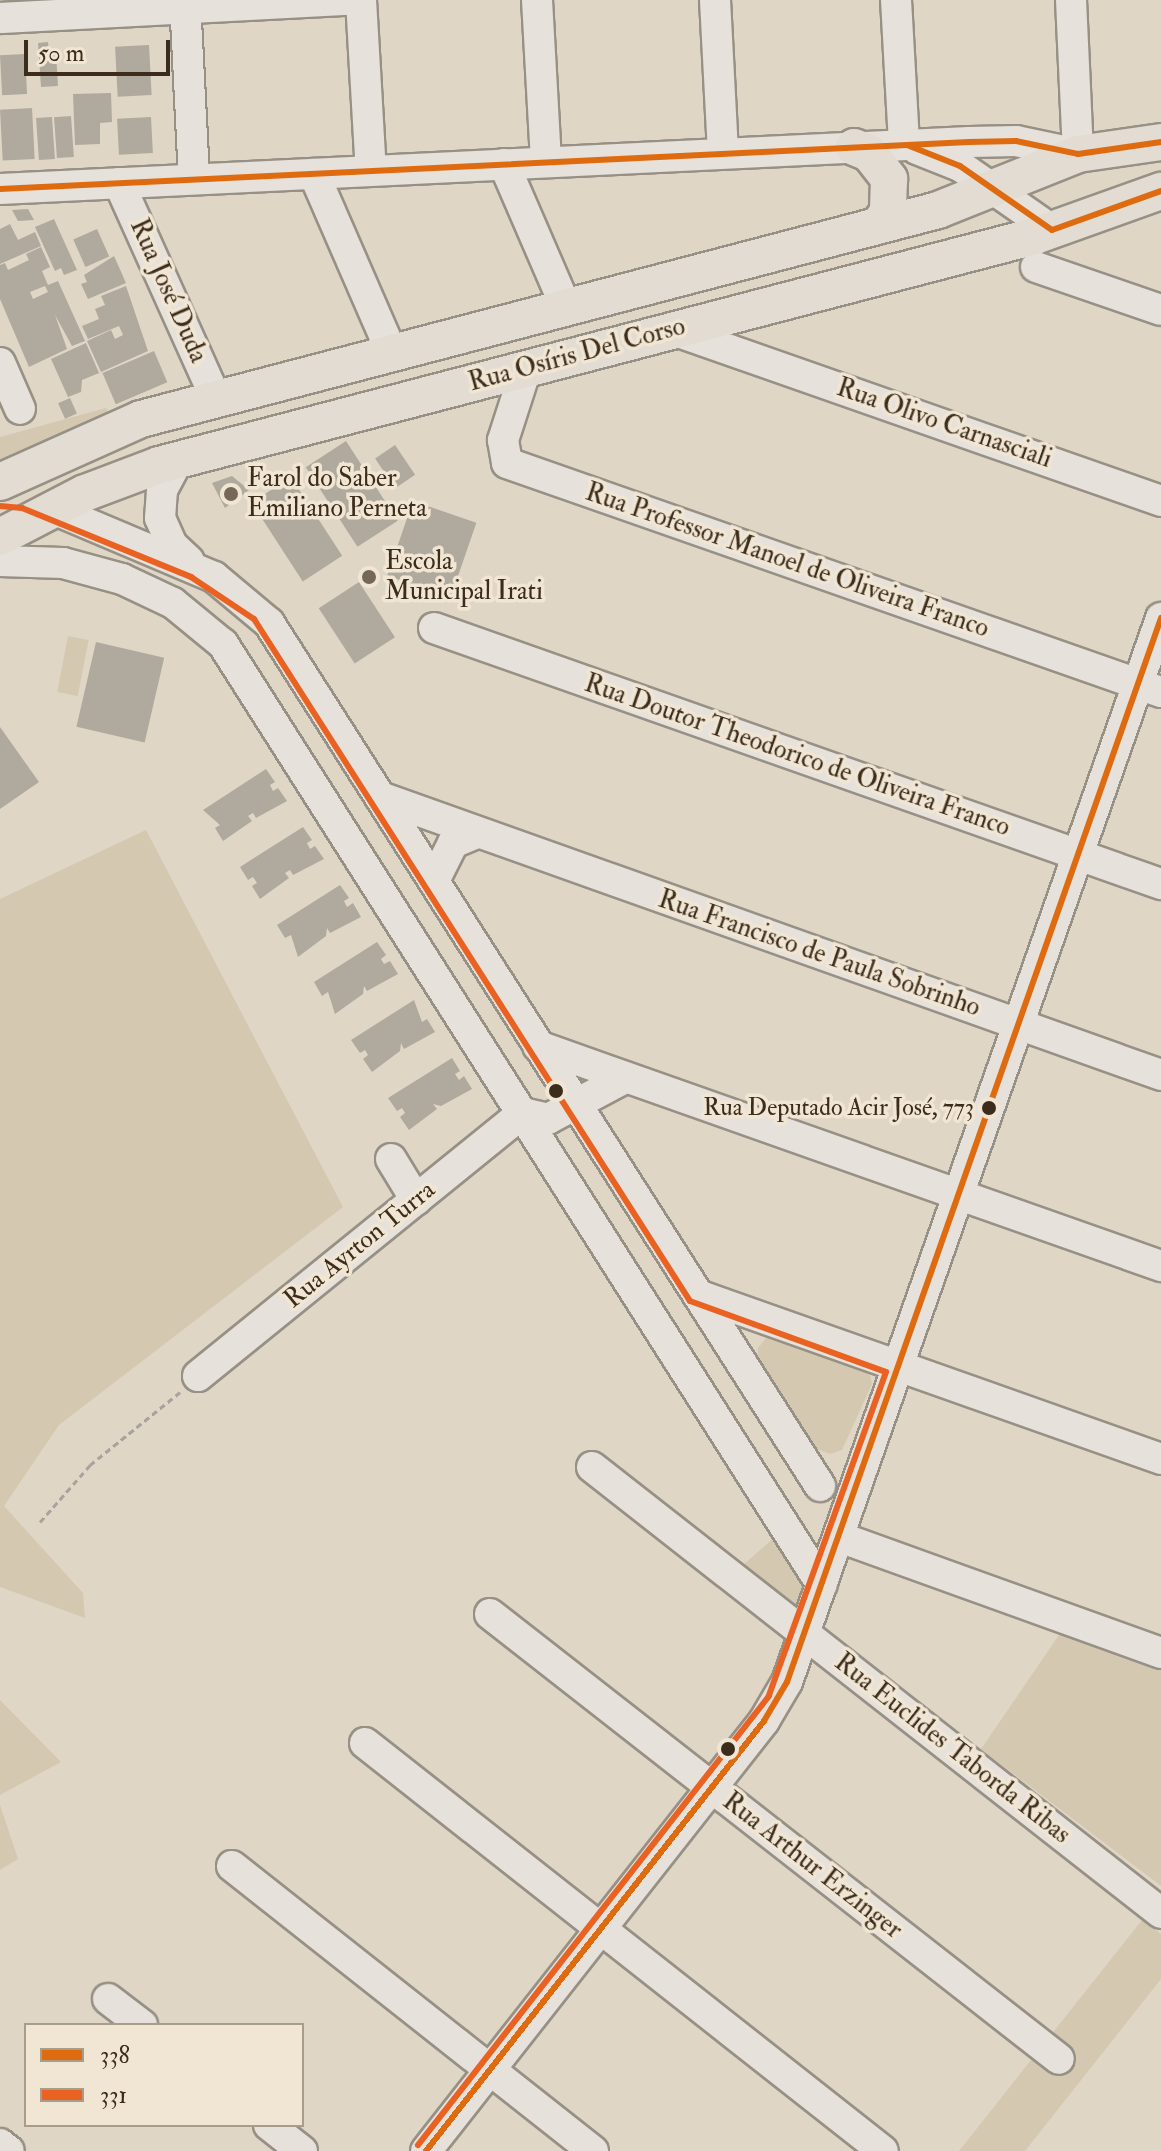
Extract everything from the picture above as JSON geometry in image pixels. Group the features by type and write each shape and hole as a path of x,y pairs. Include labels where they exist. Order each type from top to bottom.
{"main road":[{"name":"Rua Osíris Del Corso","path":"0,482 112,428 878,226 992,189 1078,154 1161,142"},
{"path":"854,147 869,153 889,179 891,196 878,226"},
{"name":"Rua Osíris Del Corso","path":"0,537 113,481 178,460 673,330 725,333 1052,230 1161,191"},
{"path":"506,323 498,347 503,358 526,369"},
{"path":"449,338 461,343 471,365 459,386"},
{"path":"0,496 53,509"}],"street":[{"path":"0,18 185,4 348,0"},
{"path":"361,0 371,171"},
{"path":"537,0 546,162"},
{"path":"715,0 723,153"},
{"path":"896,0 904,144"},
{"path":"0,189 904,144 1016,141 1078,154 1071,0"},
{"path":"185,4 194,179"},
{"path":"904,144 960,166 1052,230"},
{"path":"504,164 566,307"},
{"path":"314,174 392,353"},
{"name":"Rua José Duda","path":"119,183 216,399"},
{"path":"1036,267 1161,310"},
{"name":"Rua Olivo Carnasciali","path":"725,333 1161,501"},
{"path":"0,363 20,409"},
{"name":"Rua Professor Manoel de Oliveira Franco","path":"526,369 503,440 507,463 1150,688"},
{"path":"178,460 162,490 160,518 172,545 196,568"},
{"path":"53,509 196,568 246,599 269,623 820,1486"},
{"path":"0,561 34,560 95,570 148,590 201,624 238,663 822,1585"},
{"path":"426,2151 778,1701 805,1634 1078,855 1150,688 1161,618"},
{"name":"Rua Doutor Theodorico de Oliveira Franco","path":"434,628 1161,884"},
{"name":"Rua Francisco de Paula Sobrinho","path":"380,797 1161,1075"},
{"path":"371,872 406,838 439,819"},
{"path":"434,881 453,843 477,833"},
{"path":"538,1046 1161,1266"},
{"path":"523,1113 548,1119 625,1078"},
{"name":"Rua Ayrton Turra","path":"198,1376 523,1113"},
{"path":"391,1159 416,1200"},
{"path":"698,1295 1161,1459"},
{"name":"Rua Euclides Taborda Ribas","path":"592,1467 1161,1913"},
{"path":"839,1537 1161,1653"},
{"name":"Rua Arthur Erzinger","path":"490,1614 1059,2059"},
{"path":"365,1743 883,2151"},
{"path":"232,1866 593,2151"},
{"path":"108,1999 139,2023"},
{"path":"272,2127 302,2151"},
{"path":"0,2144 9,2151"}],"path":[{"path":"40,1522 90,1465 198,1376"}],"shaded area":[{"path":"106,408 111,417 0,470 0,437"},
{"path":"68,636 89,640 78,696 57,692"},
{"path":"146,830 343,1207 59,1425 4,1506 83,1593 85,1618 0,1587 0,899"},
{"path":"767,1337 864,1368 870,1375 872,1384 842,1450 830,1454 808,1446 758,1358 758,1348"},
{"path":"776,1536 807,1582 798,1608 743,1565"},
{"path":"1061,1632 1161,1667 1161,1886 981,1749"},
{"path":"0,1700 61,1762 0,1795"},
{"path":"0,1805 18,1859 0,1870"},
{"path":"1142,1920 1161,1934 1161,1979 1025,2151 959,2151"}],"building":[{"path":"48,42 49,54 56,53 58,86 41,87 38,43"},
{"path":"149,45 152,95 118,97 115,47"},
{"path":"25,54 27,94 2,95 0,55"},
{"path":"111,93 112,122 100,123 100,144 75,145 73,94"},
{"path":"32,108 35,159 3,161 0,110"},
{"path":"71,116 74,157 57,158 54,117"},
{"path":"52,117 55,159 39,160 36,118"},
{"path":"151,117 153,153 119,155 117,119"},
{"path":"28,209 34,220 18,221 12,210"},
{"path":"54,219 77,270 64,275 61,268 55,271 35,227"},
{"path":"10,224 18,240 35,232 41,246 0,264 0,229"},
{"path":"97,229 109,256 85,267 73,240"},
{"path":"41,247 50,267 42,271 48,285 58,281 85,341 72,346 55,315 67,349 29,367 0,299 0,265 5,263 8,270 29,260 26,254","holes":["45,286 48,292 33,299 30,292"]},
{"path":"114,256 126,283 88,299 81,284 87,282 84,275"},
{"path":"126,286 148,351 101,372 87,341 111,330 115,339 123,335 119,326 88,339 82,326 99,319 95,309 105,305 101,296"},
{"path":"86,343 99,373 82,380 81,392 68,397 51,359"},
{"path":"154,351 167,382 116,404 102,373"},
{"path":"70,398 77,414 65,419 58,403"},
{"path":"346,441 398,521 357,547 306,467"},
{"path":"395,445 415,475 395,488 375,458"},
{"name":"Farol do Saber Emiliano Perneta","path":"232,476 249,490 225,508 212,483"},
{"path":"291,477 342,556 303,581 252,503"},
{"path":"413,501 476,523 451,598 387,576"},
{"path":"359,582 395,637 355,663 319,608"},
{"path":"96,642 164,658 145,743 76,727"},
{"path":"0,727 39,782 0,809"},
{"path":"266,769 275,782 270,785 273,791 278,788 287,801 256,818 253,813 248,816 252,821 223,841 215,828 220,825 203,810"},
{"path":"303,827 312,840 307,843 310,849 315,846 324,859 293,875 290,870 285,873 289,878 260,899 252,886 257,883 253,877 248,880 240,867"},
{"path":"340,885 349,898 344,901 347,907 353,903 361,917 330,933 327,928 326,936 298,957 291,935 285,938 277,925"},
{"path":"377,942 386,955 381,959 384,964 390,961 398,974 367,991 364,986 363,994 335,1014 328,992 322,996 314,982"},
{"path":"414,1000 422,1022 427,1019 435,1032 404,1049 401,1043 400,1051 372,1072 363,1059 368,1055 365,1050 360,1053 351,1040"},
{"path":"452,1058 460,1071 455,1074 459,1080 464,1076 472,1089 441,1106 433,1104 437,1109 409,1130 400,1117 405,1113 402,1108 397,1111 388,1098"}],"transit line":[{"name":"338","path":"0,189 969,142 1016,141 1078,154 1161,142"},
{"name":"338","path":"907,145 960,166 1052,230 1161,191"},
{"name":"331","path":"0,506 22,508 191,577 254,619 690,1301 886,1372 769,1696 418,2145"},
{"name":"338","path":"426,2151 764,1721 787,1682 1161,618"}],"place":[{"name":"Farol do Saber Emiliano Perneta","path":"231,494"},
{"name":"Escola Municipal Irati","path":"369,577"},
{"name":"Rua Deputado Acir José, 773","path":"989,1108"}]}
